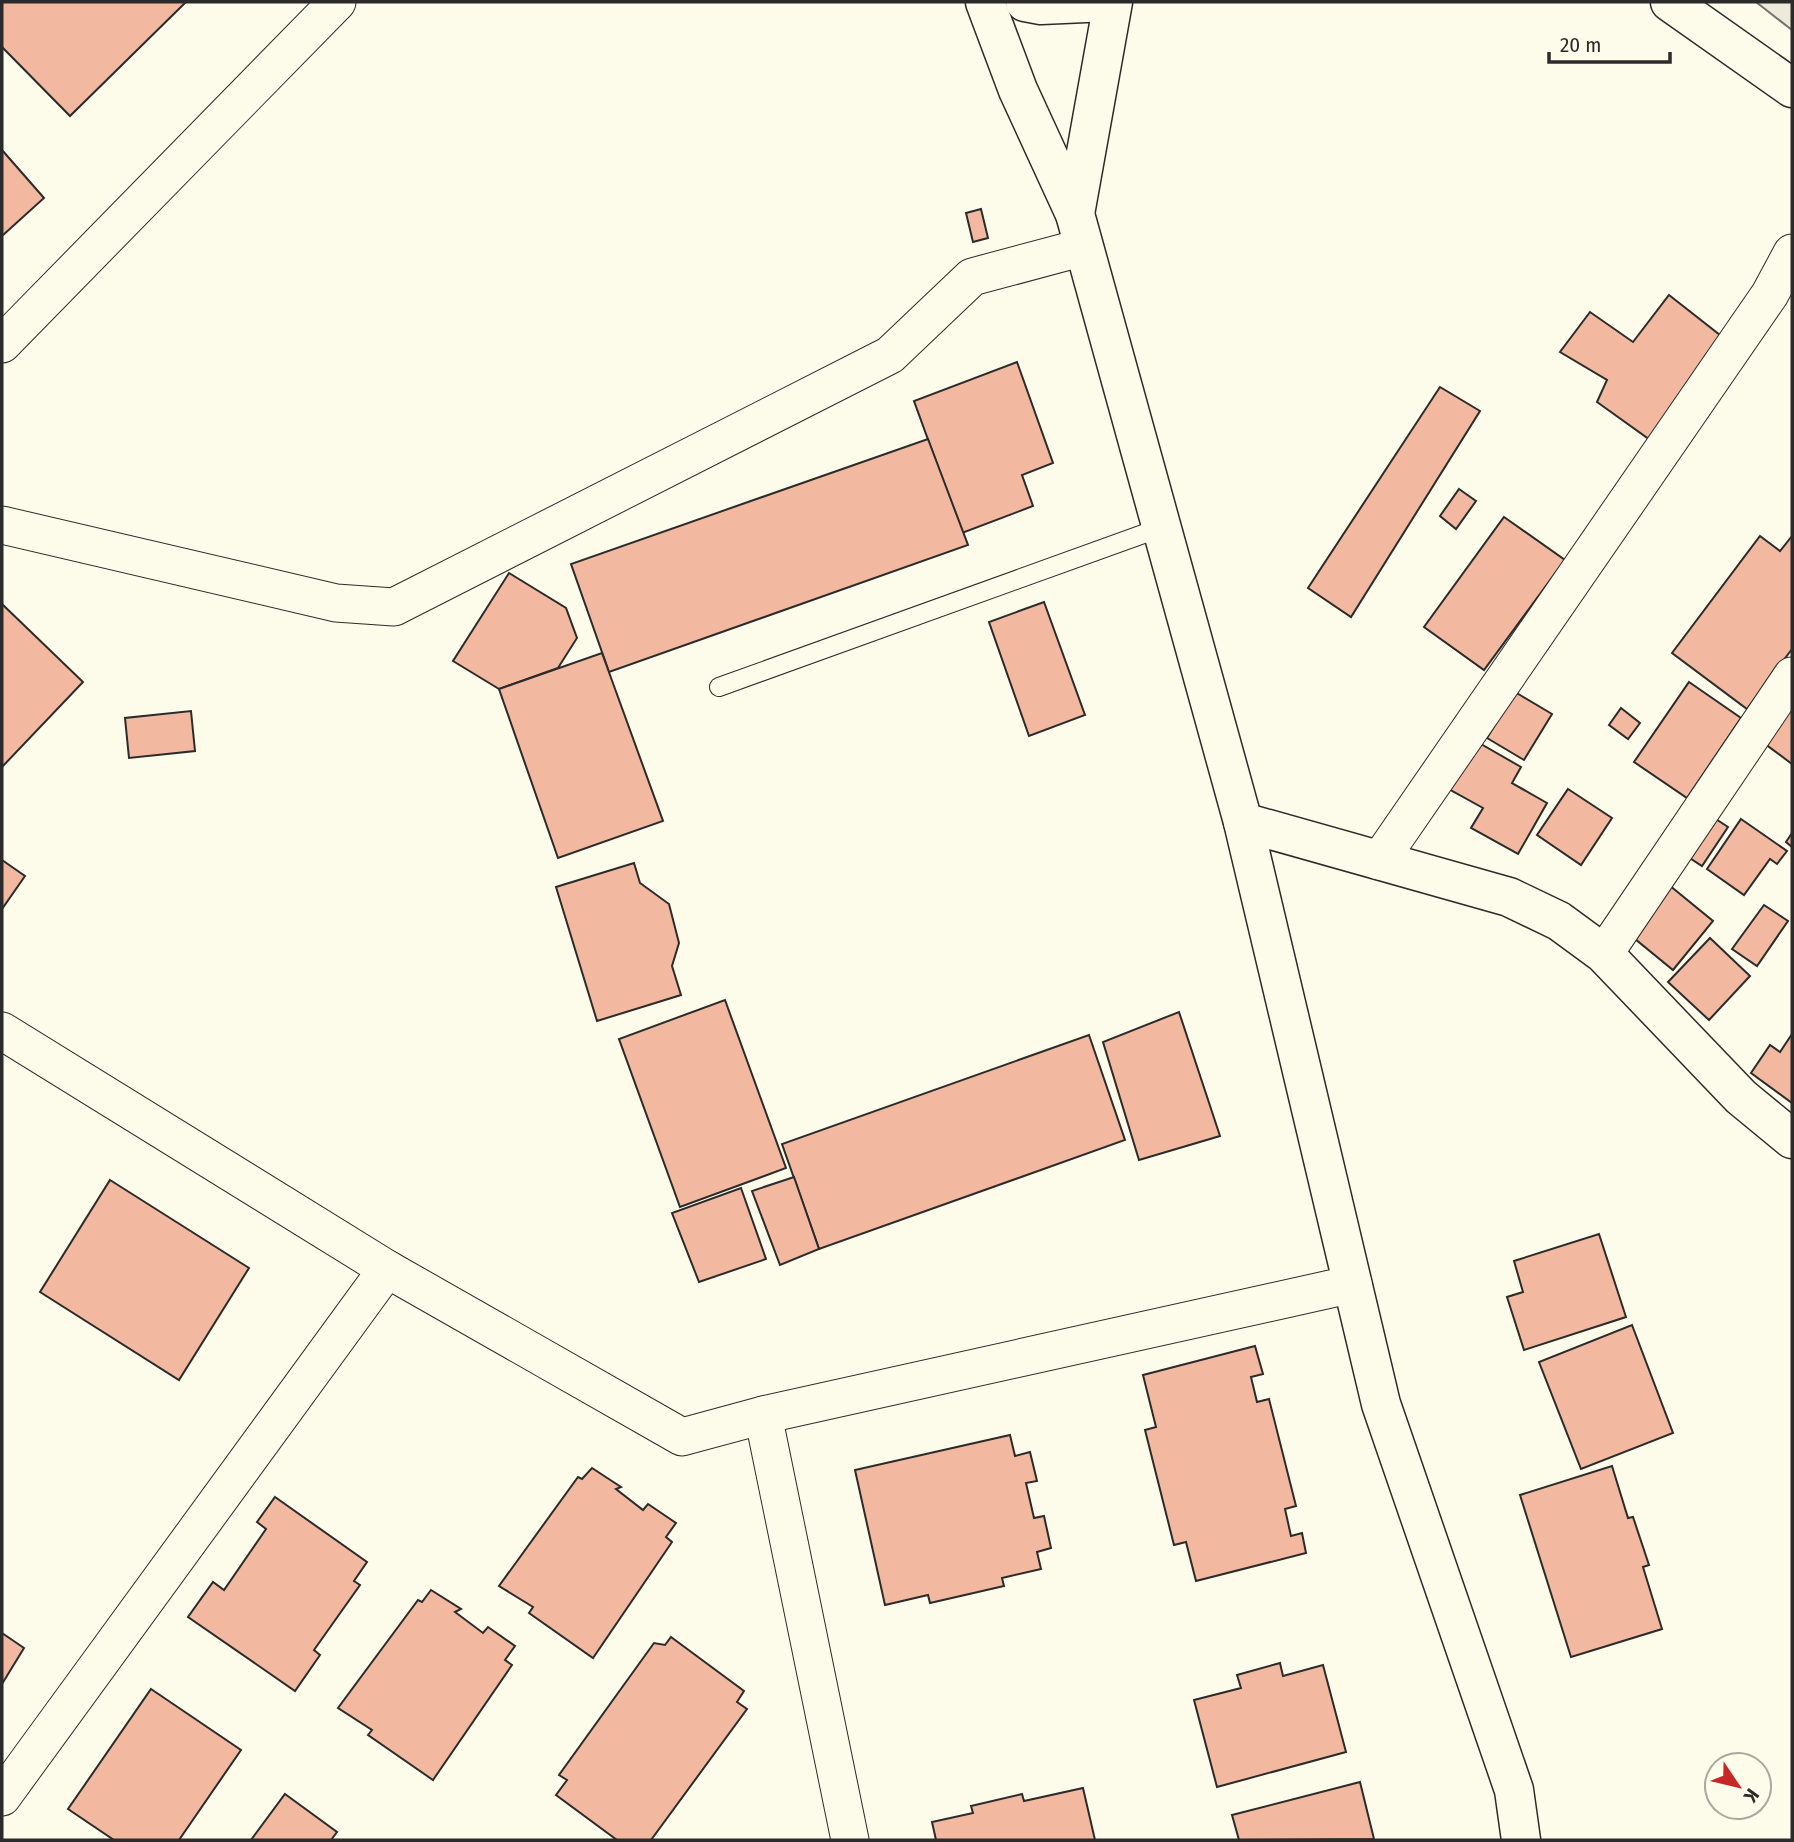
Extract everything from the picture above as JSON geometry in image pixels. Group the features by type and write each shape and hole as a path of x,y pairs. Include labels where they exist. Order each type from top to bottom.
{"main road":[{"path":"985,2 1018,90 1079,231 1243,822 1381,1404 1514,1790 1521,1840"},
{"path":"1025,2 1041,5 1111,2 1079,231"},
{"path":"1670,2 1792,89"},
{"path":"1243,822 1509,897 1559,921 1604,954 1741,1097 1792,1139"}],"street":[{"path":"2,344 337,2"},
{"path":"2,525 336,603 394,607 890,355 972,277 1079,231"},
{"path":"1379,862 1770,294 1792,253"},
{"path":"1604,954 1792,676"},
{"path":"2,1031 387,1269 682,1437 763,1415 1353,1284"},
{"path":"2,1797 387,1269"},
{"path":"763,1415 850,1840"}],"lane":[{"path":"719,687 1160,528"}],"shaded area":[{"path":"1756,2 1792,2 1792,30"}],"building":[{"path":"2,2 186,2 70,116 2,47"},
{"path":"2,150 44,198 2,236"},
{"path":"981,209 988,238 973,242 966,213"},
{"path":"1669,295 1725,339 1653,442 1597,402 1607,380 1560,352 1590,312 1633,342"},
{"path":"1017,362 1053,463 1022,475 1033,506 962,533 914,401"},
{"path":"1440,387 1480,411 1351,617 1308,588"},
{"path":"928,439 968,545 609,672 571,564"},
{"path":"1459,489 1476,501 1456,529 1440,516"},
{"path":"1504,517 1565,560 1484,670 1424,627"},
{"path":"1760,536 1780,551 1792,536 1792,649 1747,709 1672,653"},
{"path":"509,573 566,608 577,638 558,668 499,689 453,661"},
{"path":"1044,602 1085,715 1029,736 989,622"},
{"path":"2,604 83,682 2,767"},
{"path":"602,653 663,821 558,858 499,689"},
{"path":"1689,682 1741,718 1687,798 1634,762"},
{"path":"1515,692 1552,714 1524,760 1487,738"},
{"path":"1792,699 1792,764 1761,741"},
{"path":"1621,708 1640,723 1628,739 1609,725"},
{"path":"191,711 195,751 129,758 125,718"},
{"path":"1474,740 1521,767 1512,783 1547,803 1518,854 1471,828 1483,808 1447,788"},
{"path":"1568,789 1612,818 1581,865 1537,835"},
{"path":"1705,812 1728,827 1702,866 1679,851"},
{"path":"1741,819 1787,851 1777,864 1770,859 1744,895 1707,869"},
{"path":"1792,833 1792,847 1786,842"},
{"path":"2,860 25,876 2,909"},
{"path":"634,863 640,883 669,904 679,943 672,966 681,995 597,1021 556,887"},
{"path":"1669,885 1713,921 1673,970 1629,934"},
{"path":"1764,905 1788,921 1757,966 1732,949"},
{"path":"1710,938 1750,976 1709,1020 1668,982"},
{"path":"725,1000 786,1168 680,1207 619,1039"},
{"path":"1179,1012 1220,1136 1139,1160 1103,1042"},
{"path":"1792,1034 1792,1103 1751,1073 1770,1045 1780,1052"},
{"path":"1089,1035 1125,1140 819,1249 782,1144"},
{"path":"794,1177 819,1249 780,1265 752,1191"},
{"path":"110,1180 249,1268 179,1380 40,1292"},
{"path":"741,1188 766,1259 699,1282 672,1213"},
{"path":"1599,1234 1626,1317 1524,1350 1507,1297 1523,1292 1514,1261"},
{"path":"1632,1325 1673,1433 1581,1469 1539,1362"},
{"path":"1255,1346 1263,1374 1251,1377 1257,1402 1269,1399 1296,1506 1285,1509 1291,1536 1302,1533 1306,1553 1196,1581 1186,1542 1174,1545 1145,1430 1156,1427 1143,1375"},
{"path":"1010,1435 1015,1456 1030,1452 1037,1481 1026,1483 1034,1518 1044,1516 1051,1548 1037,1552 1041,1569 1002,1578 1004,1586 930,1603 928,1595 885,1605 855,1470"},
{"path":"1612,1466 1628,1518 1633,1517 1649,1565 1643,1567 1662,1629 1571,1657 1520,1495"},
{"path":"592,1468 621,1487 616,1489 643,1510 648,1504 676,1523 666,1537 672,1542 593,1658 529,1613 533,1607 499,1586 578,1477 582,1479"},
{"path":"275,1497 367,1562 354,1581 360,1585 314,1650 320,1655 295,1691 188,1617 213,1582 224,1590 266,1529 257,1522"},
{"path":"431,1590 461,1609 455,1612 483,1633 488,1627 515,1646 505,1660 512,1665 433,1780 368,1735 372,1730 338,1708 418,1600 422,1602"},
{"path":"2,1633 24,1648 2,1684"},
{"path":"671,1637 744,1691 737,1702 747,1709 651,1840 617,1840 556,1795 567,1780 559,1775 654,1643 665,1645"},
{"path":"1280,1663 1283,1676 1323,1665 1346,1752 1217,1787 1194,1700 1241,1688 1237,1675"},
{"path":"151,1689 241,1750 179,1840 114,1840 68,1809"},
{"path":"1360,1782 1374,1839 1239,1840 1232,1815"},
{"path":"1083,1788 1095,1840 936,1840 932,1822 973,1813 971,1806 1022,1794 1024,1801"},
{"path":"285,1794 337,1832 331,1840 251,1840"}]}
